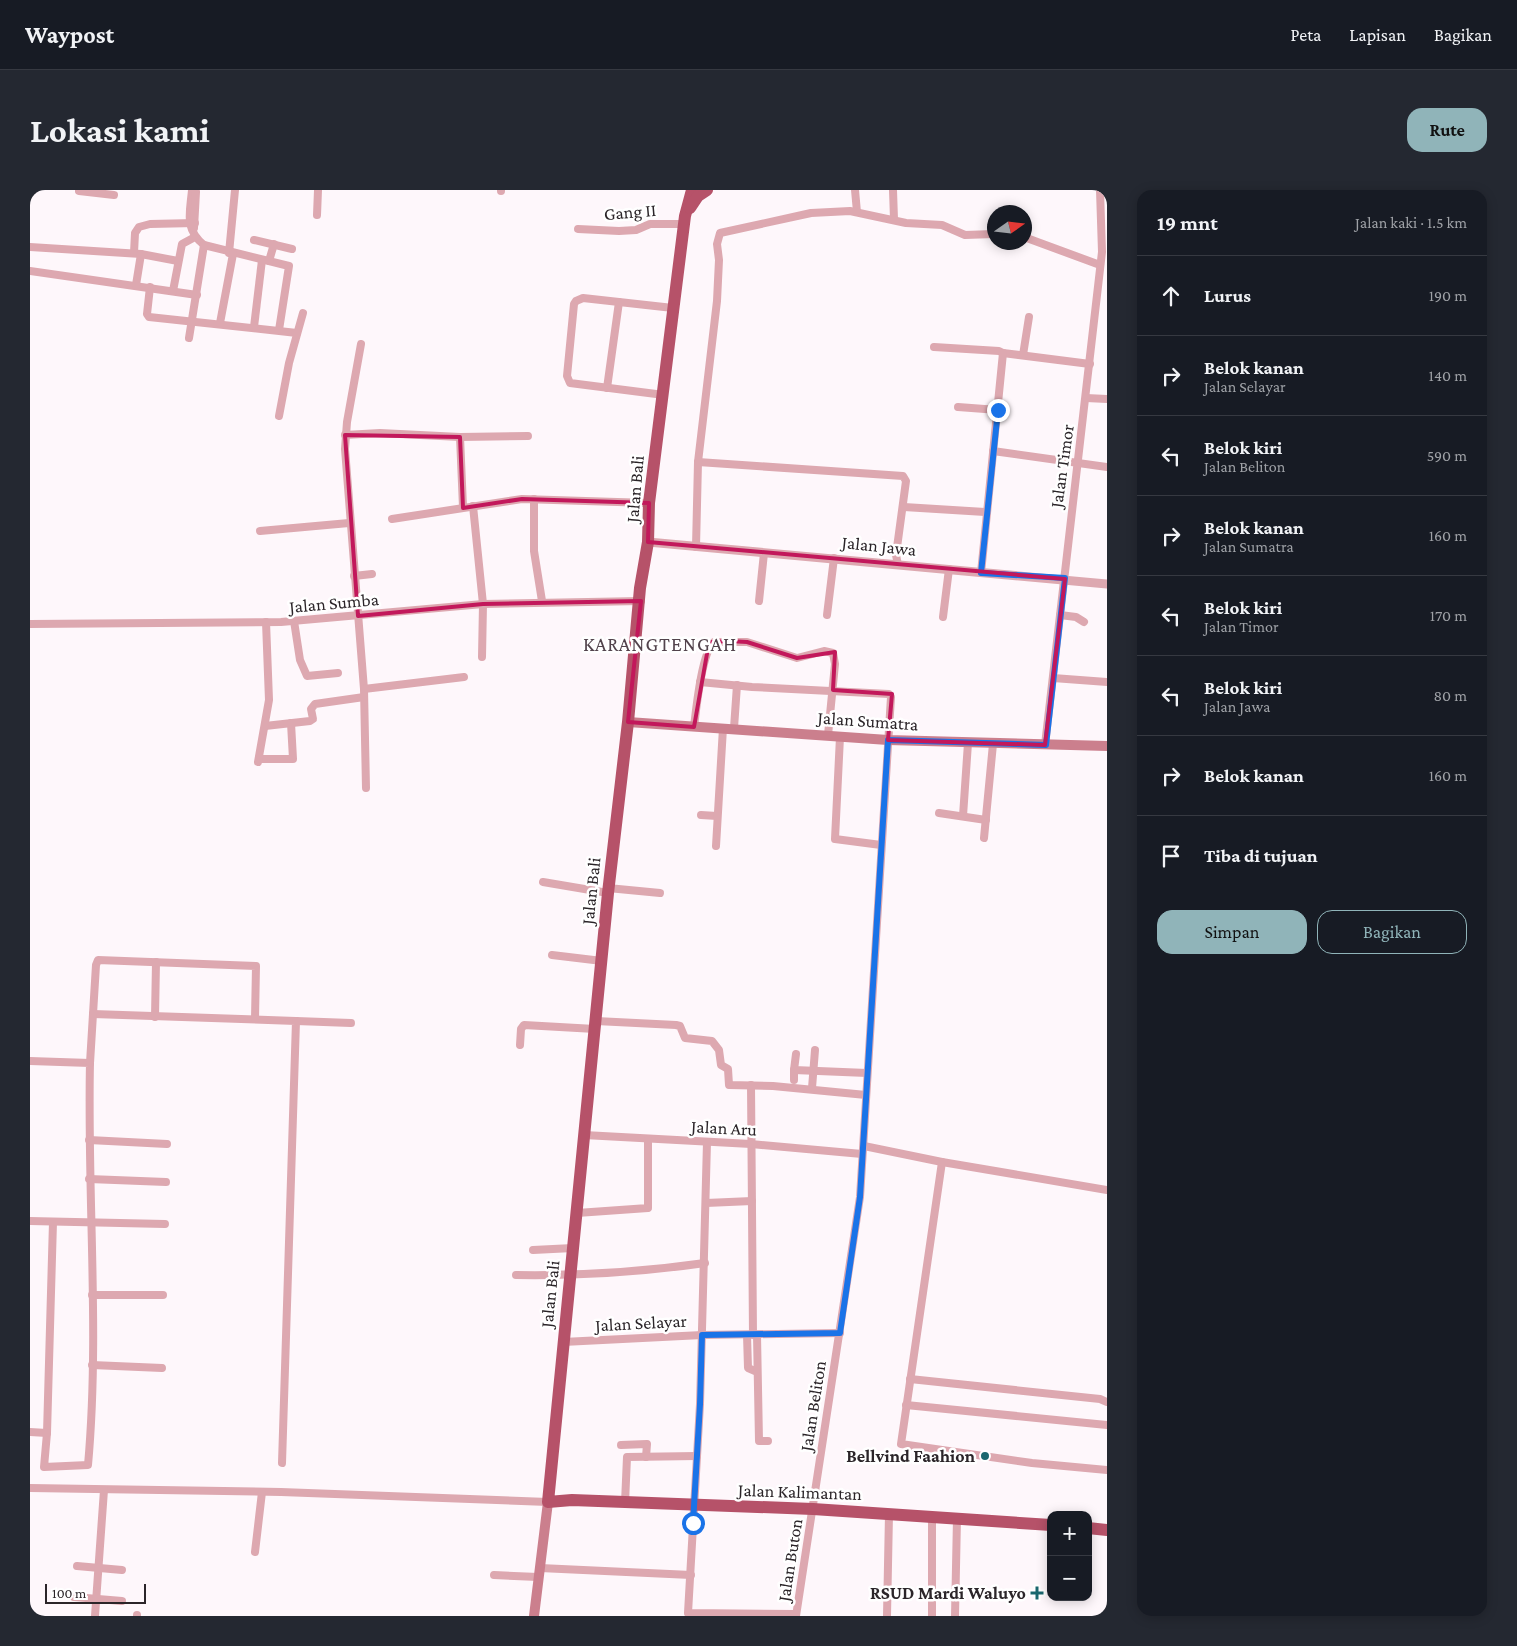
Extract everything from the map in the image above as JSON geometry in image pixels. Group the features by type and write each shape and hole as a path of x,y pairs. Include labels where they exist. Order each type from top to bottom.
{"highway":[{"name":"Jalan Bali","path":"548,1502 608,891 628,722 640,594 648,542 649,502 664,395 684,220 692,190"},
{"path":"684,220 698,196 707,190"},
{"name":"Jalan Kalimantan","path":"548,1502 572,1500 813,1509 1047,1525"},
{"path":"1092,1528 1107,1530"}],"main road":[{"name":"Jalan Sumatra","path":"628,722 888,740 1107,746"},
{"name":"Jalan Bali","path":"534,1616 548,1502"}],"street":[{"path":"192,190 193,234 204,245 290,267 279,330"},
{"path":"192,223 196,190"},
{"path":"220,323 231,253 235,190"},
{"path":"317,215 318,190"},
{"path":"855,190 856,209"},
{"path":"893,190 893,217"},
{"name":"Jalan Timor","path":"1046,745 1065,578 1068,528 1086,398 1102,252 1100,190"},
{"path":"78,193 114,195"},
{"path":"696,547 698,462 717,301 718,236 724,232 811,213 856,209 893,217 906,222 942,224 960,234 971,236 987,235"},
{"name":"Gang II","path":"578,229 636,230 650,224 684,220"},
{"path":"136,285 138,253 135,233 139,227 192,223"},
{"path":"173,291 182,244 193,234"},
{"path":"254,240 292,249"},
{"path":"1032,240 1100,264"},
{"path":"254,327 266,261 274,244"},
{"path":"189,338 204,245"},
{"path":"30,247 138,253 178,261"},
{"path":"30,271 196,295"},
{"path":"150,287 148,316 297,333"},
{"path":"664,395 574,385 568,380 574,304 576,300 583,298 673,308"},
{"path":"607,388 619,302"},
{"path":"279,416 303,313"},
{"path":"1023,355 1029,317"},
{"path":"361,344 345,435 349,523 364,693 366,788"},
{"path":"934,347 999,351 1090,364"},
{"path":"981,573 1003,353"},
{"path":"1086,398 1107,399"},
{"path":"958,407 998,410"},
{"path":"345,435 380,433 460,437 528,436"},
{"path":"460,437 463,507"},
{"path":"993,451 1107,466"},
{"path":"698,462 903,476 906,479 904,507 896,555 898,565"},
{"path":"392,519 463,507 534,499 649,502"},
{"path":"534,499 534,551 542,601"},
{"path":"473,506 483,604 482,657"},
{"path":"904,507 986,512"},
{"path":"260,531 349,523"},
{"name":"Jalan Jawa","path":"648,542 981,573 1065,578 1107,584"},
{"path":"759,601 764,553"},
{"path":"827,615 834,558"},
{"path":"943,617 949,569"},
{"path":"354,576 372,574"},
{"name":"Jalan Sumba","path":"30,624 294,622 483,604 640,594"},
{"path":"1060,615 1076,617 1084,622"},
{"path":"266,622 269,700 258,760 293,759 291,723"},
{"path":"294,622 300,660 307,676 338,673"},
{"path":"694,727 700,682 711,644 729,641 747,642 797,658 824,651 833,653 835,657 833,690 828,735"},
{"path":"265,726 313,719 311,709 315,704 364,693 464,676"},
{"path":"1053,678 1107,682"},
{"path":"700,682 833,690"},
{"path":"734,728 737,685"},
{"name":"Jalan Beliton","path":"813,1509 860,1197 890,694 833,690"},
{"path":"716,846 723,728"},
{"path":"840,737 835,839 882,845"},
{"path":"963,816 968,743"},
{"path":"984,838 992,744"},
{"path":"939,812 986,820"},
{"path":"701,815 717,816"},
{"path":"544,882 608,891 660,893"},
{"path":"552,955 602,961"},
{"path":"53,1222 47,1433 44,1467 88,1466 92,1365 89,1179 90,1063 96,965 98,960 256,966 256,1019"},
{"path":"155,1017 156,962"},
{"path":"93,1014 351,1023"},
{"path":"282,1464 296,1021"},
{"path":"520,1045 521,1029 524,1025 680,1026 685,1038 712,1041 719,1050 721,1065 728,1069 729,1085 751,1085 866,1095"},
{"path":"812,1088 815,1050"},
{"path":"794,1080 796,1054"},
{"path":"30,1060 90,1063"},
{"path":"794,1070 867,1073"},
{"path":"751,1085 753,1335 760,1441 768,1441"},
{"name":"Jalan Aru","path":"584,1135 863,1150 1107,1190"},
{"path":"577,1213 648,1208 648,1139"},
{"path":"89,1140 167,1144"},
{"path":"707,1142 705,1263 689,1614 796,1615"},
{"path":"942,1162 900,1441 903,1445 1032,1463 1107,1470"},
{"path":"89,1179 166,1182"},
{"path":"706,1203 752,1201"},
{"path":"30,1221 165,1224"},
{"path":"533,1250 573,1248"},
{"path":"516,1275 534,1280 705,1263"},
{"path":"92,1295 163,1295"},
{"name":"Jalan Selayar","path":"563,1342 702,1335 840,1333"},
{"path":"753,1335 748,1368 755,1371"},
{"path":"92,1365 162,1368"},
{"path":"910,1379 1100,1398 1107,1402"},
{"path":"906,1404 1107,1426"},
{"path":"30,1432 47,1433"},
{"path":"621,1445 647,1444 646,1457"},
{"path":"625,1503 627,1457 697,1456"},
{"path":"30,1488 262,1492 548,1502"},
{"path":"95,1616 104,1490"},
{"path":"255,1552 262,1492"},
{"name":"Jalan Buton","path":"796,1615 813,1509"},
{"path":"887,1616 889,1514"},
{"path":"932,1516 932,1616"},
{"path":"955,1616 956,1518"},
{"path":"77,1566 122,1570"},
{"path":"494,1575 539,1572 691,1574"},
{"path":"74,1597 122,1601"}],"highlighted area":[{"path":"345,435 460,437 463,508 522,499 649,503 648,542 1065,579 1045,745 888,740 892,694 833,690 835,652 797,658 747,642 729,641 712,642 708,648 694,727 628,722 641,601 483,604 358,616"}],"place":[{"name":"Bellvind Faahion","path":"985,1456"},
{"name":"RSUD Mardi Waluyo","path":"1037,1593"}],"district":[{"name":"KARANGTENGAH","path":"660,644"}],"route":[{"path":"693,1523 702,1335 840,1333 860,1197 888,740 1046,745 1065,578 981,573 998,410"}]}
